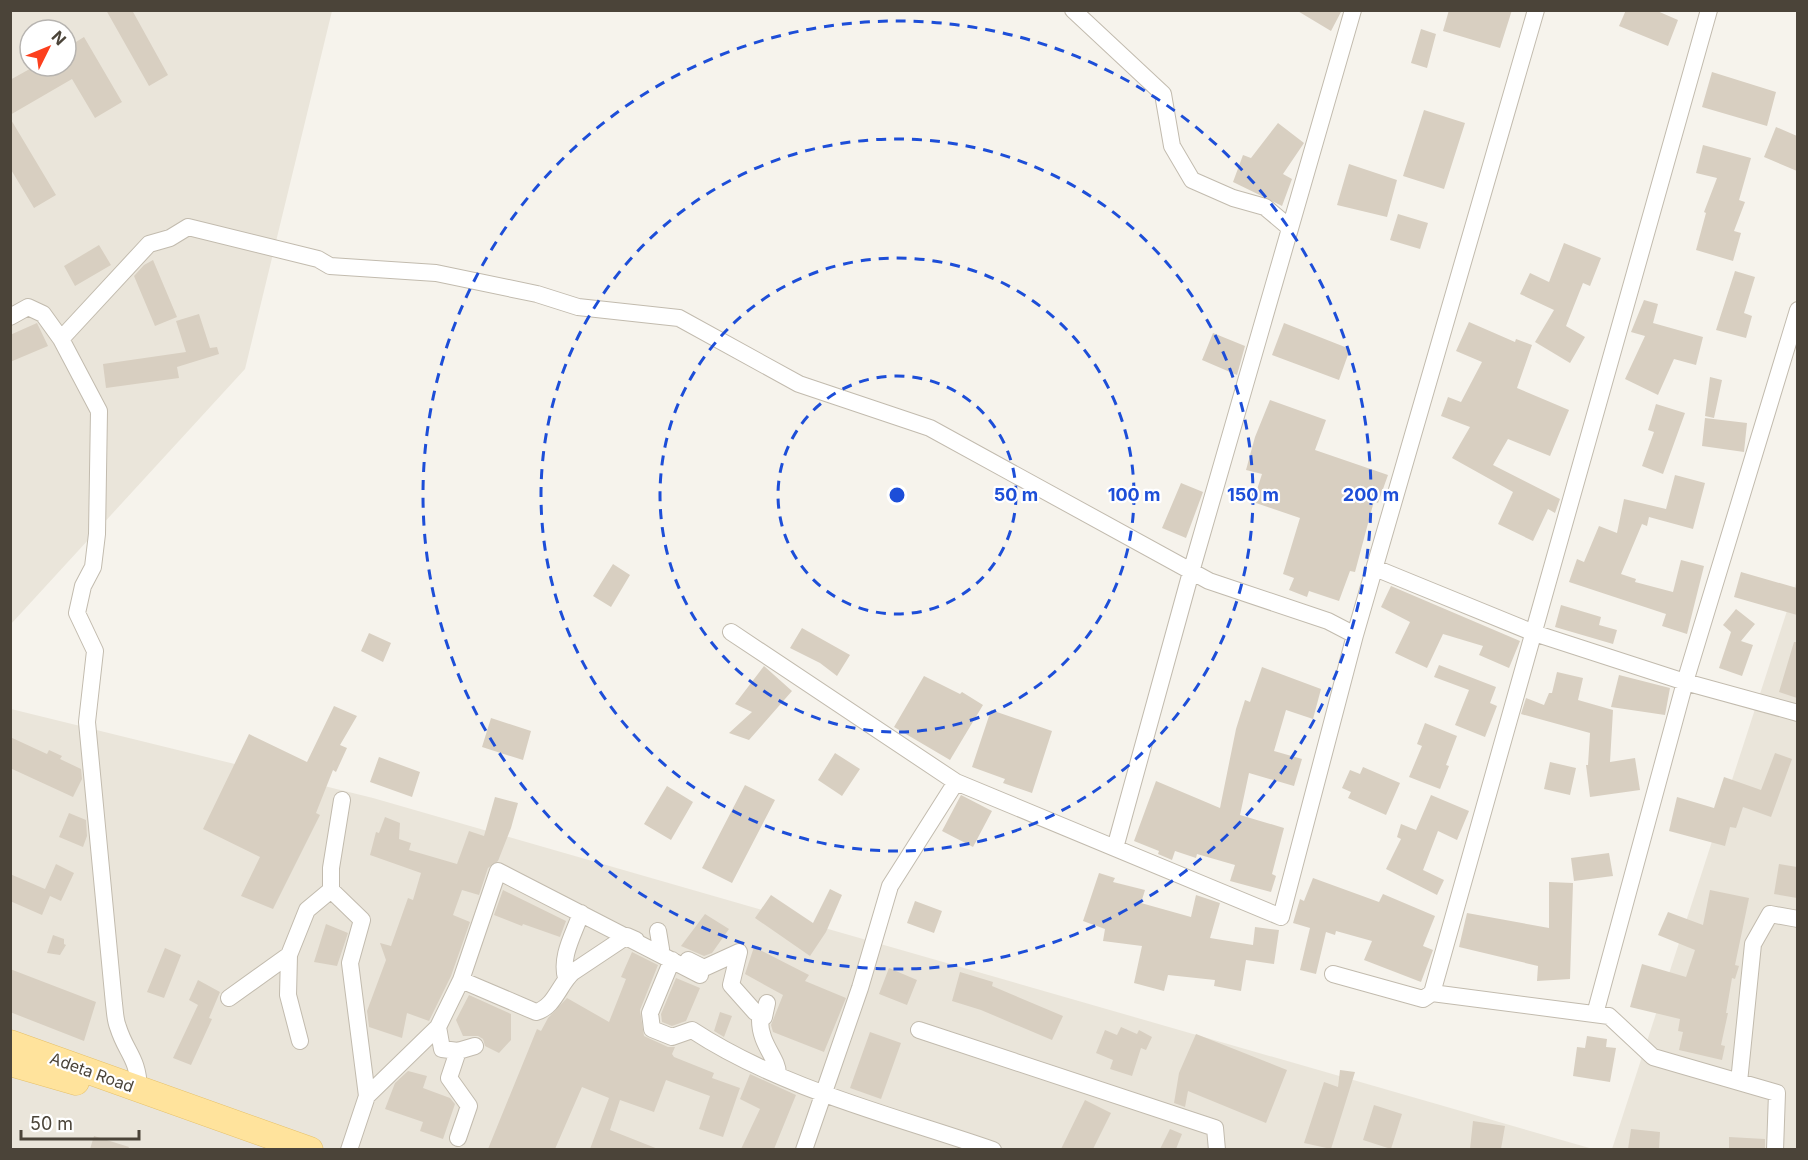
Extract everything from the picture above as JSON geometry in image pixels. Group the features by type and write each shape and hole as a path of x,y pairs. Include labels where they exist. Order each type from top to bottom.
{"main road":[{"name":"Adeta Road","path":"10,1043 310,1149"},
{"name":"Adeta Road","path":"10,1063 84,1084 139,1107 260,1149"}],"street":[{"path":"1073,10 1163,94 1172,146 1192,180 1233,198 1265,207 1290,228"},
{"path":"1115,848 1191,572 1353,10"},
{"path":"731,632 956,782 1281,917 1355,635 1536,10"},
{"path":"1333,974 1423,999 1432,993 1709,10"},
{"path":"61,339 149,244 188,227 318,259 330,266 436,273 537,294 578,307 679,318 799,384 930,428 1209,581 1328,621 1355,635"},
{"path":"10,317 28,307 43,314 61,339 99,411 97,534 93,567 83,586 77,613 95,651 87,722 114,1004 118,1027 133,1054 139,1071 139,1089"},
{"path":"1595,1014 1685,682 1797,310"},
{"path":"1375,568 1534,633 1685,682 1797,713"},
{"path":"804,1149 860,988 890,886 956,782"},
{"path":"342,800 331,868 331,890 362,920 350,963 367,1096 349,1149"},
{"path":"367,1096 438,1027 461,980 498,871 627,936 704,968 739,952 731,986 755,1012 765,1010 760,1020 760,1030 765,1046 778,1068 778,1074"},
{"path":"300,1041 288,995 289,955 307,910 331,890"},
{"path":"566,978 563,969 567,949 581,913"},
{"path":"1739,1082 1753,944 1770,914 1797,919"},
{"path":"658,931 676,955 700,975"},
{"path":"461,980 536,1012 550,1005 566,978 627,936"},
{"path":"229,998 289,955"},
{"path":"676,955 650,1013 652,1029 672,1037 692,1030 724,1052 822,1092 993,1149"},
{"path":"1432,993 1609,1016 1653,1057 1777,1093 1775,1149"},
{"path":"438,1027 442,1049 458,1052 475,1046"},
{"path":"919,1030 1215,1128 1217,1149"},
{"path":"458,1052 449,1078 469,1106 458,1138"}],"shaded area":[{"path":"11,11 332,11 245,369 11,624"},
{"path":"1797,580 1797,1149 1612,1149"},
{"path":"11,709 373,798 1593,1149 11,1150"}],"building":[{"path":"106,10 132,10 168,75 149,86"},
{"path":"1296,10 1342,10 1331,31"},
{"path":"1449,10 1512,10 1500,48 1443,31"},
{"path":"1626,10 1655,10 1678,20 1668,46 1619,26"},
{"path":"1421,29 1436,34 1427,68 1411,63"},
{"path":"84,37 122,102 95,118 72,79 10,115 10,80 18,76 18,78 78,78 78,41"},
{"path":"1712,72 1776,92 1767,126 1702,107"},
{"path":"1424,110 1465,123 1444,189 1403,176"},
{"path":"10,118 56,195 34,208 10,168"},
{"path":"1278,123 1304,143 1283,174 1292,179 1282,206 1233,182 1243,155 1251,158"},
{"path":"1776,127 1797,136 1797,171 1764,157"},
{"path":"1703,145 1751,158 1739,200 1745,202 1734,231 1741,233 1733,261 1696,250 1706,213 1704,212 1717,178 1696,173"},
{"path":"1349,164 1397,180 1387,217 1337,205"},
{"path":"1398,214 1428,223 1420,249 1390,240"},
{"path":"1564,243 1601,258 1590,286 1583,283 1566,326 1585,337 1570,363 1535,342 1554,310 1520,294 1530,273 1549,282"},
{"path":"99,245 111,265 75,286 64,266"},
{"path":"153,260 177,317 155,326 134,276 144,265"},
{"path":"1735,271 1755,277 1744,313 1752,316 1746,338 1716,330"},
{"path":"1644,300 1658,304 1653,323 1703,337 1696,365 1674,359 1658,395 1625,379 1645,336 1631,332"},
{"path":"199,314 210,348 217,347 219,354 177,367 179,378 106,388 103,364 186,352 176,321"},
{"path":"1469,322 1515,342 1516,339 1532,345 1517,388 1569,410 1550,456 1508,439 1493,465 1560,499 1555,513 1548,509 1533,541 1498,524 1513,492 1452,458 1470,427 1441,416 1448,397 1461,402 1482,362 1456,351"},
{"path":"37,323 48,346 10,362 10,335"},
{"path":"1284,323 1350,349 1339,380 1272,355"},
{"path":"1213,333 1245,346 1237,375 1202,360"},
{"path":"1710,377 1722,380 1714,418 1705,416"},
{"path":"1270,400 1326,420 1315,450 1388,475 1378,503 1374,501 1355,572 1350,571 1339,601 1309,591 1307,597 1289,590 1294,578 1283,574 1300,518 1253,502 1262,474 1246,470 1255,437"},
{"path":"1656,404 1685,413 1663,474 1642,466 1654,432 1648,430"},
{"path":"1705,418 1747,423 1744,452 1702,446"},
{"path":"1675,475 1705,483 1693,529 1649,517 1647,526 1642,524 1621,574 1636,579 1635,582 1673,592 1681,560 1704,566 1687,634 1662,626 1666,614 1569,582 1577,559 1584,562 1599,526 1617,533 1624,499 1666,509"},
{"path":"1181,483 1203,492 1186,538 1162,528"},
{"path":"613,564 630,575 611,607 593,596"},
{"path":"1741,572 1797,588 1797,615 1734,597"},
{"path":"1391,586 1520,641 1509,668 1479,655 1483,646 1443,634 1427,668 1395,653 1410,622 1381,607"},
{"path":"1561,605 1601,617 1599,625 1617,630 1613,644 1555,627"},
{"path":"1736,609 1755,624 1741,641 1753,645 1742,676 1719,668 1731,632 1723,625"},
{"path":"802,628 850,655 837,676 820,663 790,648"},
{"path":"369,633 391,643 383,662 361,651"},
{"path":"1794,642 1797,642 1797,698 1779,692"},
{"path":"1439,665 1496,687 1490,703 1497,706 1485,737 1455,725 1469,690 1434,677"},
{"path":"764,666 792,691 749,740 729,733 752,712 735,704"},
{"path":"1262,667 1321,689 1313,719 1286,710 1274,751 1302,759 1294,786 1249,773 1240,815 1284,828 1272,874 1276,876 1271,892 1230,881 1235,865 1197,854 1196,858 1175,851 1172,860 1158,854 1159,851 1134,841 1156,781 1220,808 1236,729 1245,700 1250,702"},
{"path":"1557,672 1583,678 1578,700 1613,710 1610,762 1635,758 1640,790 1590,797 1586,765 1588,765 1590,733 1521,714 1526,698 1544,705 1549,693 1552,693"},
{"path":"1619,675 1670,688 1665,715 1611,707"},
{"path":"924,676 960,694 962,692 983,705 950,760 894,727"},
{"path":"334,706 357,716 340,745 347,748 336,772 333,770 316,813 320,815 273,909 241,896 260,857 203,829 249,734 307,762"},
{"path":"991,710 1052,731 1032,793 1003,783 1005,779 972,767"},
{"path":"491,718 531,731 523,760 482,747"},
{"path":"1425,723 1457,736 1440,789 1409,777 1422,746 1417,744"},
{"path":"10,737 47,754 49,750 62,756 60,759 81,769 82,779 73,797 10,768"},
{"path":"835,753 860,769 842,796 818,780"},
{"path":"1775,753 1792,759 1771,817 1743,807 1736,828 1730,827 1725,846 1669,831 1677,797 1714,808 1724,777 1761,790"},
{"path":"379,757 420,772 412,797 370,782"},
{"path":"1550,762 1576,768 1570,795 1544,789"},
{"path":"1363,767 1400,783 1386,815 1348,798 1351,792 1342,788 1350,770 1360,774"},
{"path":"745,785 775,800 732,883 702,868"},
{"path":"667,786 693,802 671,840 644,824"},
{"path":"961,795 992,811 973,847 942,831"},
{"path":"1431,795 1469,811 1457,840 1438,831 1423,870 1444,880 1437,895 1386,869 1401,839 1397,837 1401,824 1416,830"},
{"path":"495,797 518,803 511,828 498,861 488,868 479,895 462,890 453,915 470,922 451,976 429,1021 407,1013 402,1038 369,1027 367,1011 386,960 380,943 391,946 408,898 413,900 421,873 370,855 376,832 379,833 385,817 400,823 399,839 411,843 409,850 457,864 469,831 484,836"},
{"path":"69,813 86,820 87,836 83,847 59,837"},
{"path":"1609,853 1613,876 1574,881 1571,858"},
{"path":"56,864 74,873 61,901 50,896 42,915 10,901 10,874 45,889"},
{"path":"1779,864 1797,867 1797,898 1774,894"},
{"path":"1099,873 1115,878 1113,882 1145,890 1141,903 1191,917 1196,895 1220,903 1210,938 1253,945 1255,927 1279,930 1274,964 1246,960 1241,991 1214,986 1215,980 1168,975 1164,991 1134,983 1142,946 1103,941 1105,929 1083,921"},
{"path":"1313,878 1379,902 1383,894 1435,916 1423,946 1433,950 1421,982 1364,960 1372,941 1336,931 1335,935 1326,932 1316,974 1300,970 1310,928 1293,923 1300,899 1304,901"},
{"path":"1549,882 1573,883 1570,979 1537,981 1538,966 1459,947 1467,913 1549,928"},
{"path":"830,889 842,895 826,932 810,956 755,918 771,895 813,923"},
{"path":"503,890 566,921 560,937 494,915"},
{"path":"1710,890 1749,898 1735,965 1739,966 1735,979 1732,978 1726,1013 1728,1013 1721,1045 1725,1046 1722,1060 1679,1050 1683,1032 1678,1031 1680,1019 1630,1007 1642,964 1686,977 1695,950 1658,935 1668,912 1703,925"},
{"path":"915,901 942,911 934,933 907,923"},
{"path":"705,914 729,929 712,953 704,956 681,946"},
{"path":"326,924 348,933 337,966 314,962"},
{"path":"53,935 64,939 66,945 60,955 47,953"},
{"path":"754,947 809,975 805,981 846,998 824,1052 773,1032 771,1025 783,995 745,974"},
{"path":"165,948 181,955 164,998 147,992"},
{"path":"632,952 658,965 640,1010 644,1036 668,1047 675,1047 672,1054 674,1057 714,1073 712,1078 740,1088 723,1137 699,1129 710,1096 666,1080 654,1112 620,1100 610,1130 658,1149 590,1149 609,1098 582,1087 555,1149 488,1149 537,1029 541,1031 548,1018 567,998 609,1022 626,979 621,977"},
{"path":"889,968 917,980 907,1005 879,994"},
{"path":"10,969 96,1002 84,1041 10,1012"},
{"path":"960,972 993,982 992,986 1063,1016 1052,1040 981,1010 952,1001"},
{"path":"676,978 700,988 686,1021 672,1026 662,1022 661,1014"},
{"path":"198,980 220,992 209,1018 212,1019 191,1065 173,1058 198,1005 189,1000"},
{"path":"469,995 511,1014 511,1040 499,1053 485,1046 483,1039 478,1036 463,1036 456,1020"},
{"path":"720,1012 732,1016 724,1037 714,1031"},
{"path":"1121,1027 1137,1034 1139,1030 1152,1037 1146,1050 1141,1048 1132,1076 1110,1069 1113,1060 1096,1053 1105,1030 1117,1035"},
{"path":"870,1032 901,1043 881,1099 850,1088"},
{"path":"1196,1034 1287,1070 1266,1123 1188,1091 1185,1107 1174,1103 1179,1073"},
{"path":"1587,1036 1607,1039 1606,1047 1616,1048 1610,1082 1573,1076 1577,1047 1585,1048"},
{"path":"1340,1070 1355,1072 1331,1149 1304,1143 1324,1082 1338,1087"},
{"path":"408,1071 427,1076 423,1088 450,1098 455,1104 443,1139 420,1131 423,1122 385,1109 395,1083"},
{"path":"750,1074 796,1095 774,1149 741,1149 760,1109 740,1099"},
{"path":"1085,1100 1111,1113 1093,1149 1061,1149"},
{"path":"1374,1105 1402,1114 1391,1149 1363,1140"},
{"path":"1473,1121 1505,1126 1501,1149 1470,1149"},
{"path":"1170,1129 1182,1134 1176,1149 1160,1149"},
{"path":"1631,1129 1660,1132 1659,1149 1628,1149"},
{"path":"94,1136 129,1147 128,1149 90,1149"},
{"path":"1729,1137 1765,1139 1765,1149 1729,1149"}]}
